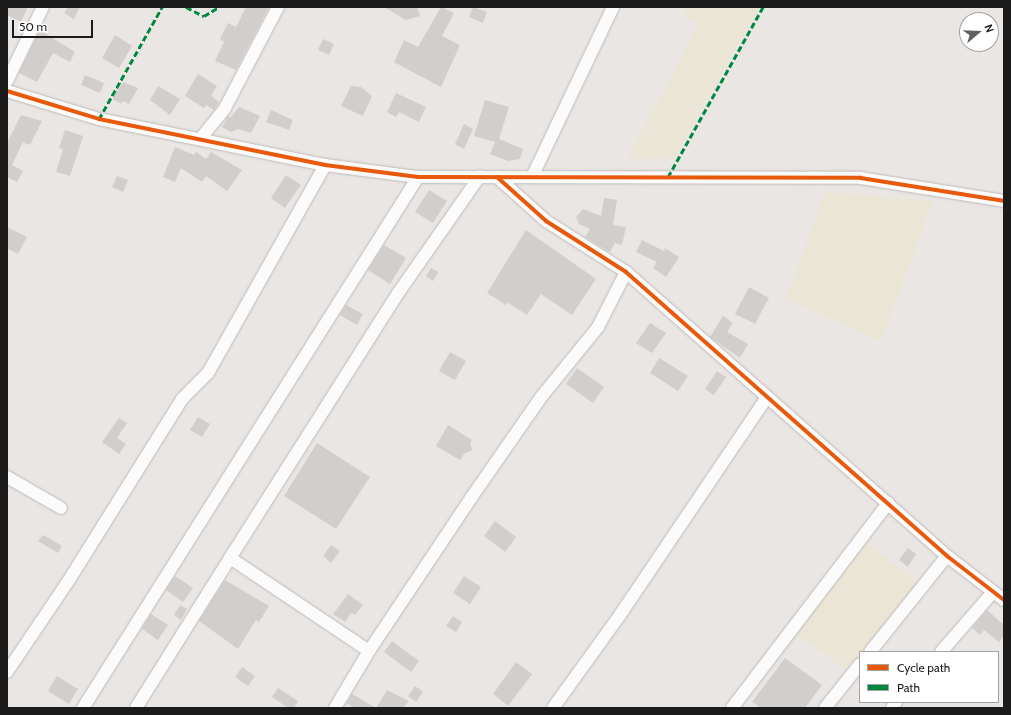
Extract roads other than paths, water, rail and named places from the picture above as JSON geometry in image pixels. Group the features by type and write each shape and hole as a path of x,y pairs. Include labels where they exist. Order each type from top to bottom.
{"street":[{"path":"7,81 43,7"},
{"path":"201,138 225,108 278,7"},
{"path":"532,177 612,7"},
{"path":"7,91 99,118 325,165 418,177 861,178 1004,201"},
{"path":"7,672 69,580 182,399 208,373 325,165"},
{"path":"136,708 400,292 480,176"},
{"path":"83,708 418,177"},
{"path":"497,177 546,221 626,272 947,556 1004,600"},
{"path":"335,708 369,650 533,409 598,327 626,272"},
{"path":"553,708 620,615 767,397"},
{"path":"7,477 61,508"},
{"path":"732,708 888,503"},
{"path":"871,651 947,556"},
{"path":"230,558 369,650"},
{"path":"941,651 993,592"},
{"path":"825,708 859,665"}]}
